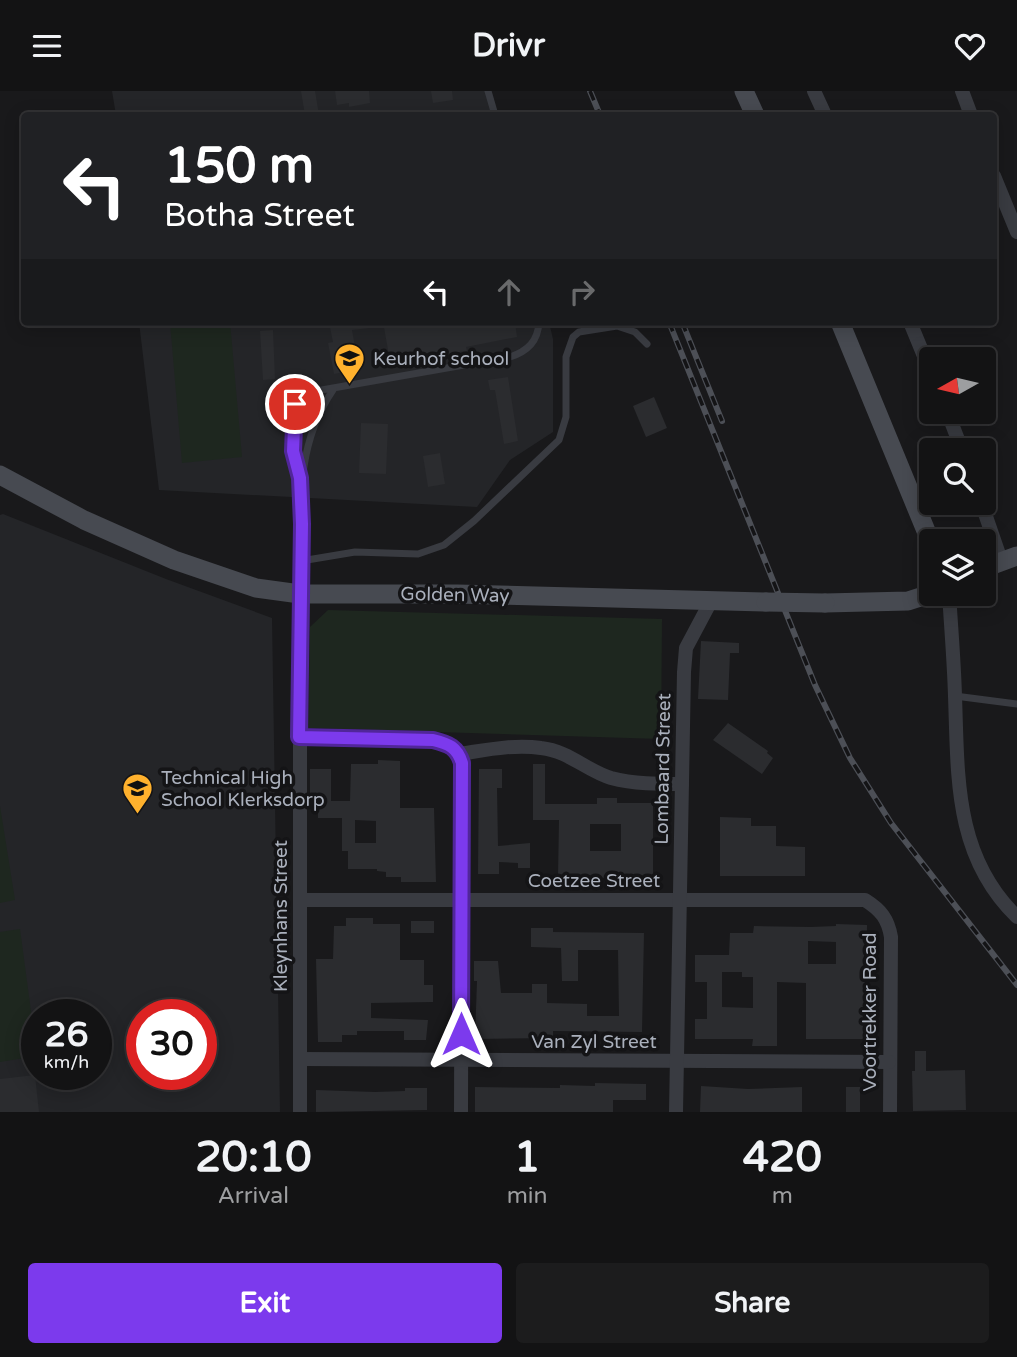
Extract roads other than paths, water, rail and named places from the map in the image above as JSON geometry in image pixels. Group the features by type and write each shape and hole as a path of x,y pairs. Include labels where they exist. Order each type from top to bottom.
{"street":[{"path":"744,91 754,112"},
{"path":"814,91 824,112"},
{"path":"962,91 970,112"},
{"path":"997,183 1017,232"},
{"path":"842,326 925,529"},
{"path":"912,326 920,347"},
{"name":"Golden Way","path":"1,478 84,520 174,560 256,587 300,593 825,603 908,601 919,597"},
{"path":"985,515 1000,561"},
{"name":"Kleynhans Street","path":"300,593 300,1112"},
{"name":"Lombaard Street","path":"676,1112 686,648 711,601"},
{"path":"950,606 960,804 977,862 996,896 1017,917"},
{"path":"299,737 433,740 446,743 459,754 462,763 461,1112"},
{"path":"459,754 498,748 542,748 576,758 608,777 641,783 682,784"},
{"name":"Coetzee Street","path":"300,900 856,898 865,900 883,913"},
{"name":"Voortrekker Road","path":"883,913 891,937 890,1112"},
{"name":"Van Zyl Street","path":"300,1059 889,1062"}],"lane":[{"path":"488,91 494,112"},
{"path":"300,478 293,451 295,404 306,393 520,354 533,344 538,326"},
{"path":"301,561 355,552 418,554 444,545 474,521 559,440 566,417 566,357 573,337 579,332 617,326 635,332 647,344"},
{"path":"300,593 300,478 312,426 332,390"},
{"path":"955,696 1017,704"}],"railway":[{"path":"590,91 599,112"},
{"path":"671,326 815,685 850,758 891,823 1017,985"},
{"path":"684,326 722,421"}],"place":[{"name":"Keurhof school","path":"350,386"},
{"name":"Technical High School Klerksdorp","path":"138,816"}]}
